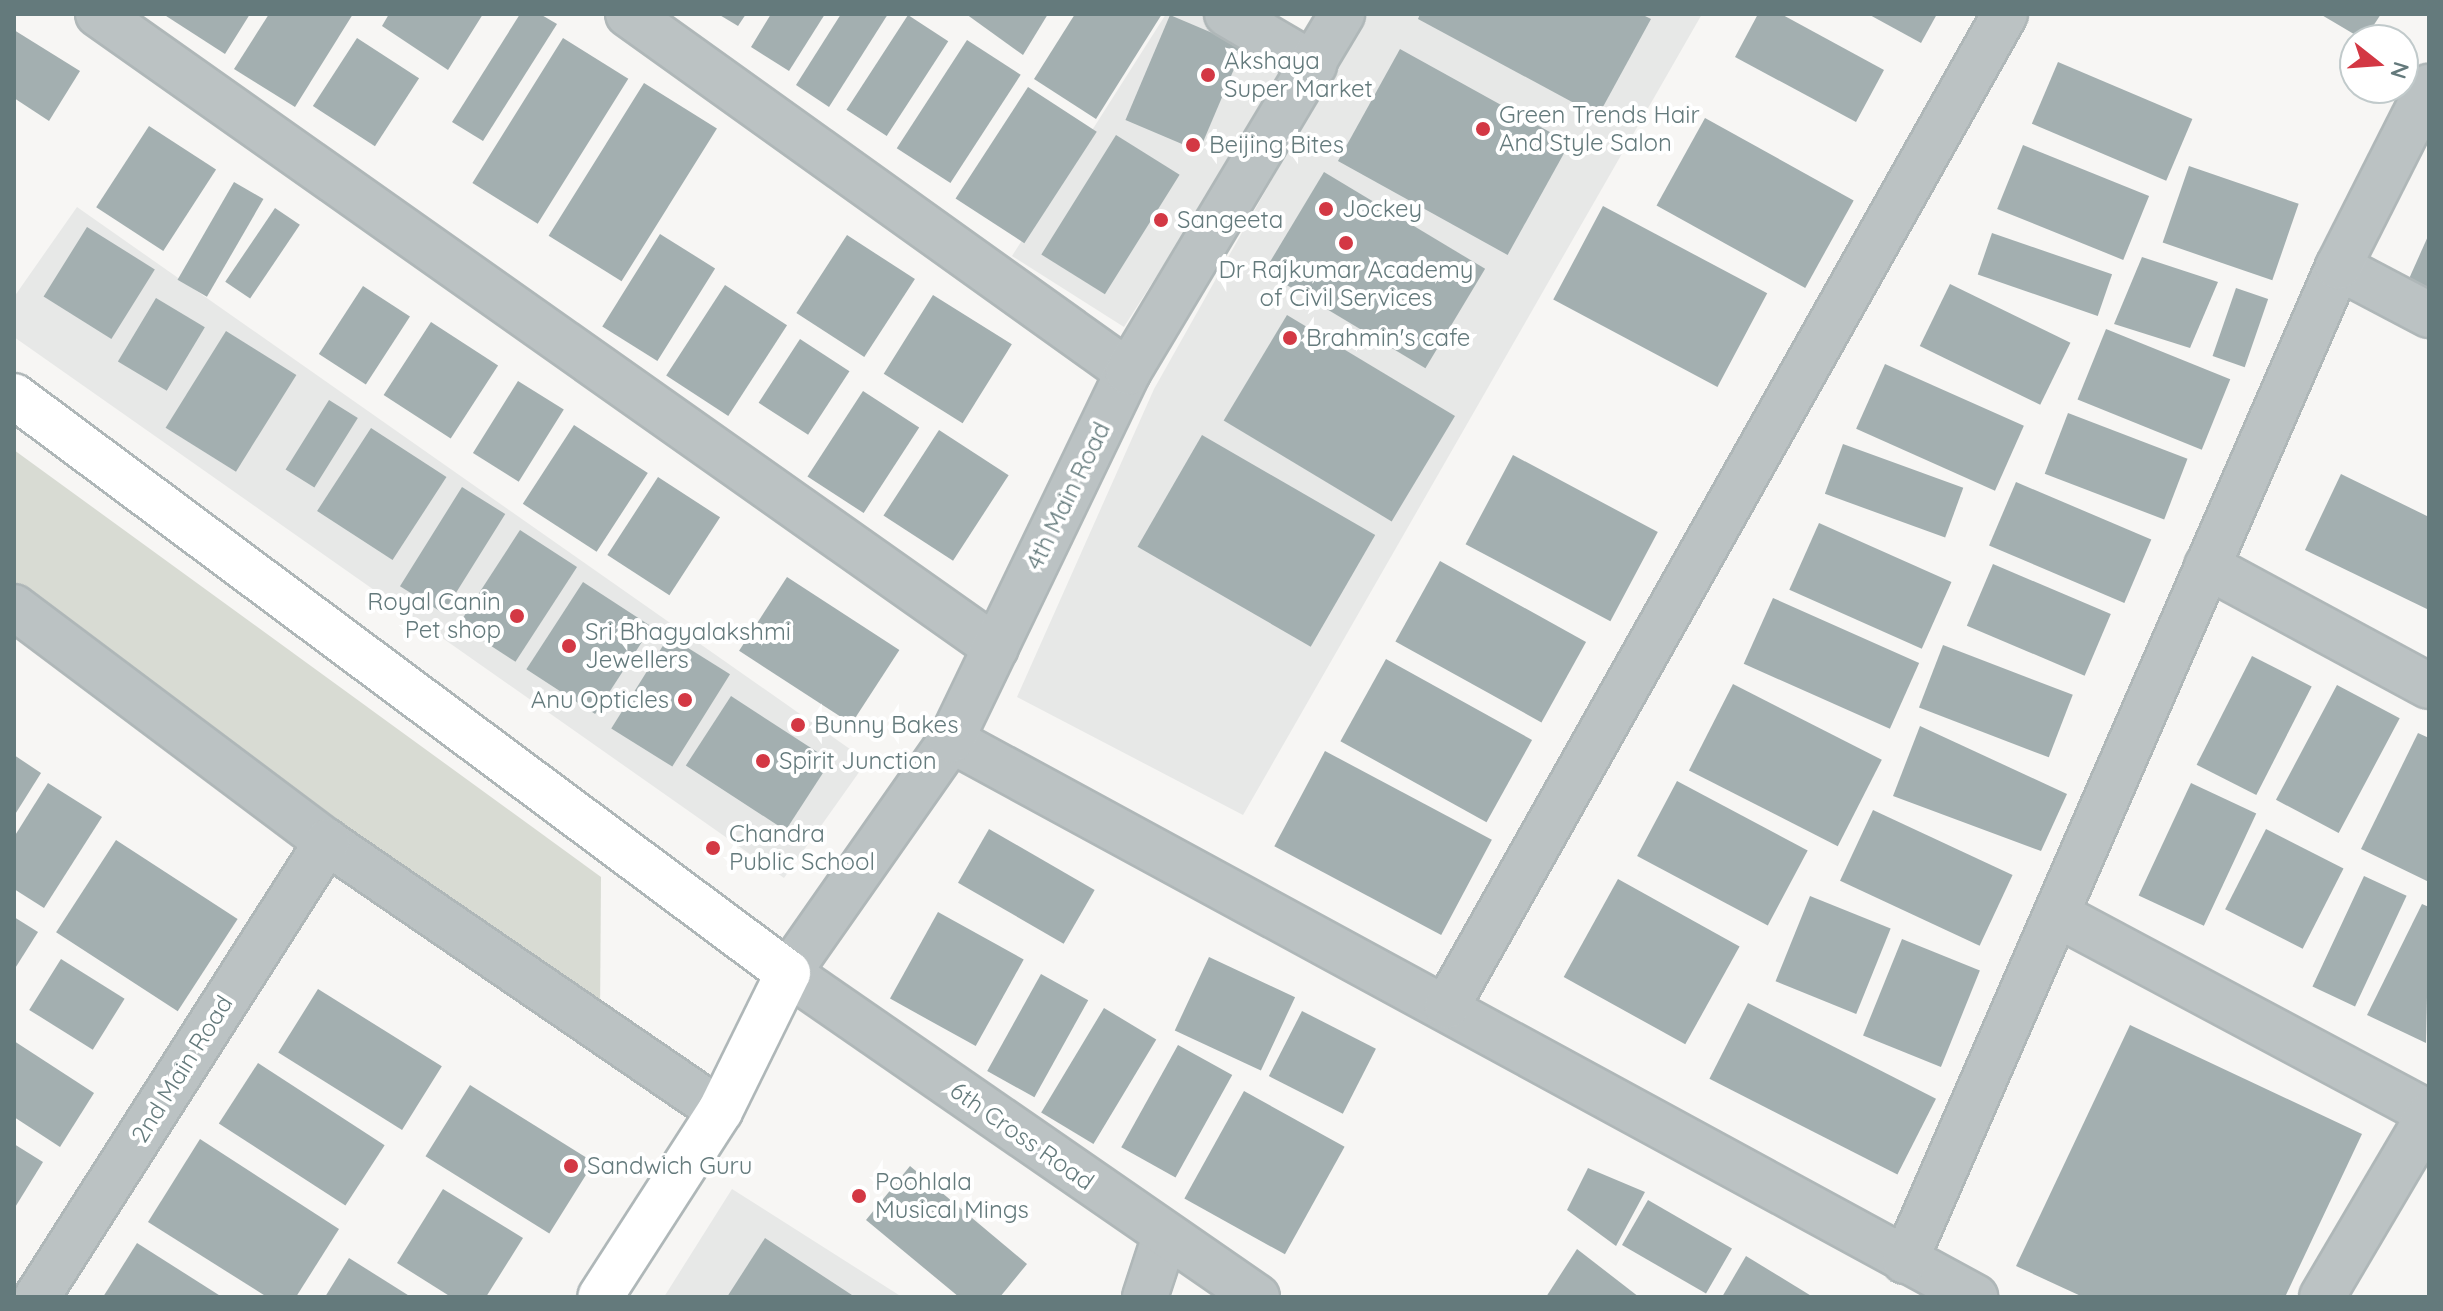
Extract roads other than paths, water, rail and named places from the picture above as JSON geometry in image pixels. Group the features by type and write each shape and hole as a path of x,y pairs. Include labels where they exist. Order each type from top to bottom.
{"main road":[{"path":"14,396 788,973 720,1111 600,1297"}],"street":[{"path":"98,14 996,648"},
{"path":"628,14 1128,372"},
{"path":"1227,14 1314,65"},
{"name":"4th Main Road","path":"788,973 951,740 1128,372 1342,14"},
{"path":"1447,1006 2005,14"},
{"path":"1905,1261 2338,267 2429,87"},
{"path":"2338,267 2429,315"},
{"path":"2207,566 2429,686"},
{"path":"20,625 327,842 720,1111"},
{"path":"951,740 1447,1006 1975,1297"},
{"name":"2nd Main Road","path":"37,1297 327,842"},
{"path":"2058,915 2429,1114 2322,1297"},
{"name":"6th Cross Road","path":"788,973 1257,1297"},
{"path":"1145,1297 1165,1236"}],"place":[{"name":"Akshaya Super Market","path":"1208,75"},
{"name":"Green Trends Hair And Style Salon","path":"1483,129"},
{"name":"Beijing Bites","path":"1193,145"},
{"name":"Jockey","path":"1326,209"},
{"name":"Sangeeta","path":"1161,220"},
{"name":"Dr Rajkumar Academy of Civil Services","path":"1346,243"},
{"name":"Brahmin's cafe","path":"1290,338"},
{"name":"Royal Canin Pet shop","path":"517,616"},
{"name":"Sri Bhagyalakshmi Jewellers","path":"569,646"},
{"name":"Anu Opticles","path":"685,700"},
{"name":"Bunny Bakes","path":"798,725"},
{"name":"Spirit Junction","path":"763,761"},
{"name":"Chandra Public School","path":"713,848"},
{"name":"Sandwich Guru","path":"571,1166"},
{"name":"Poohlala Musical Mings","path":"859,1196"}]}
